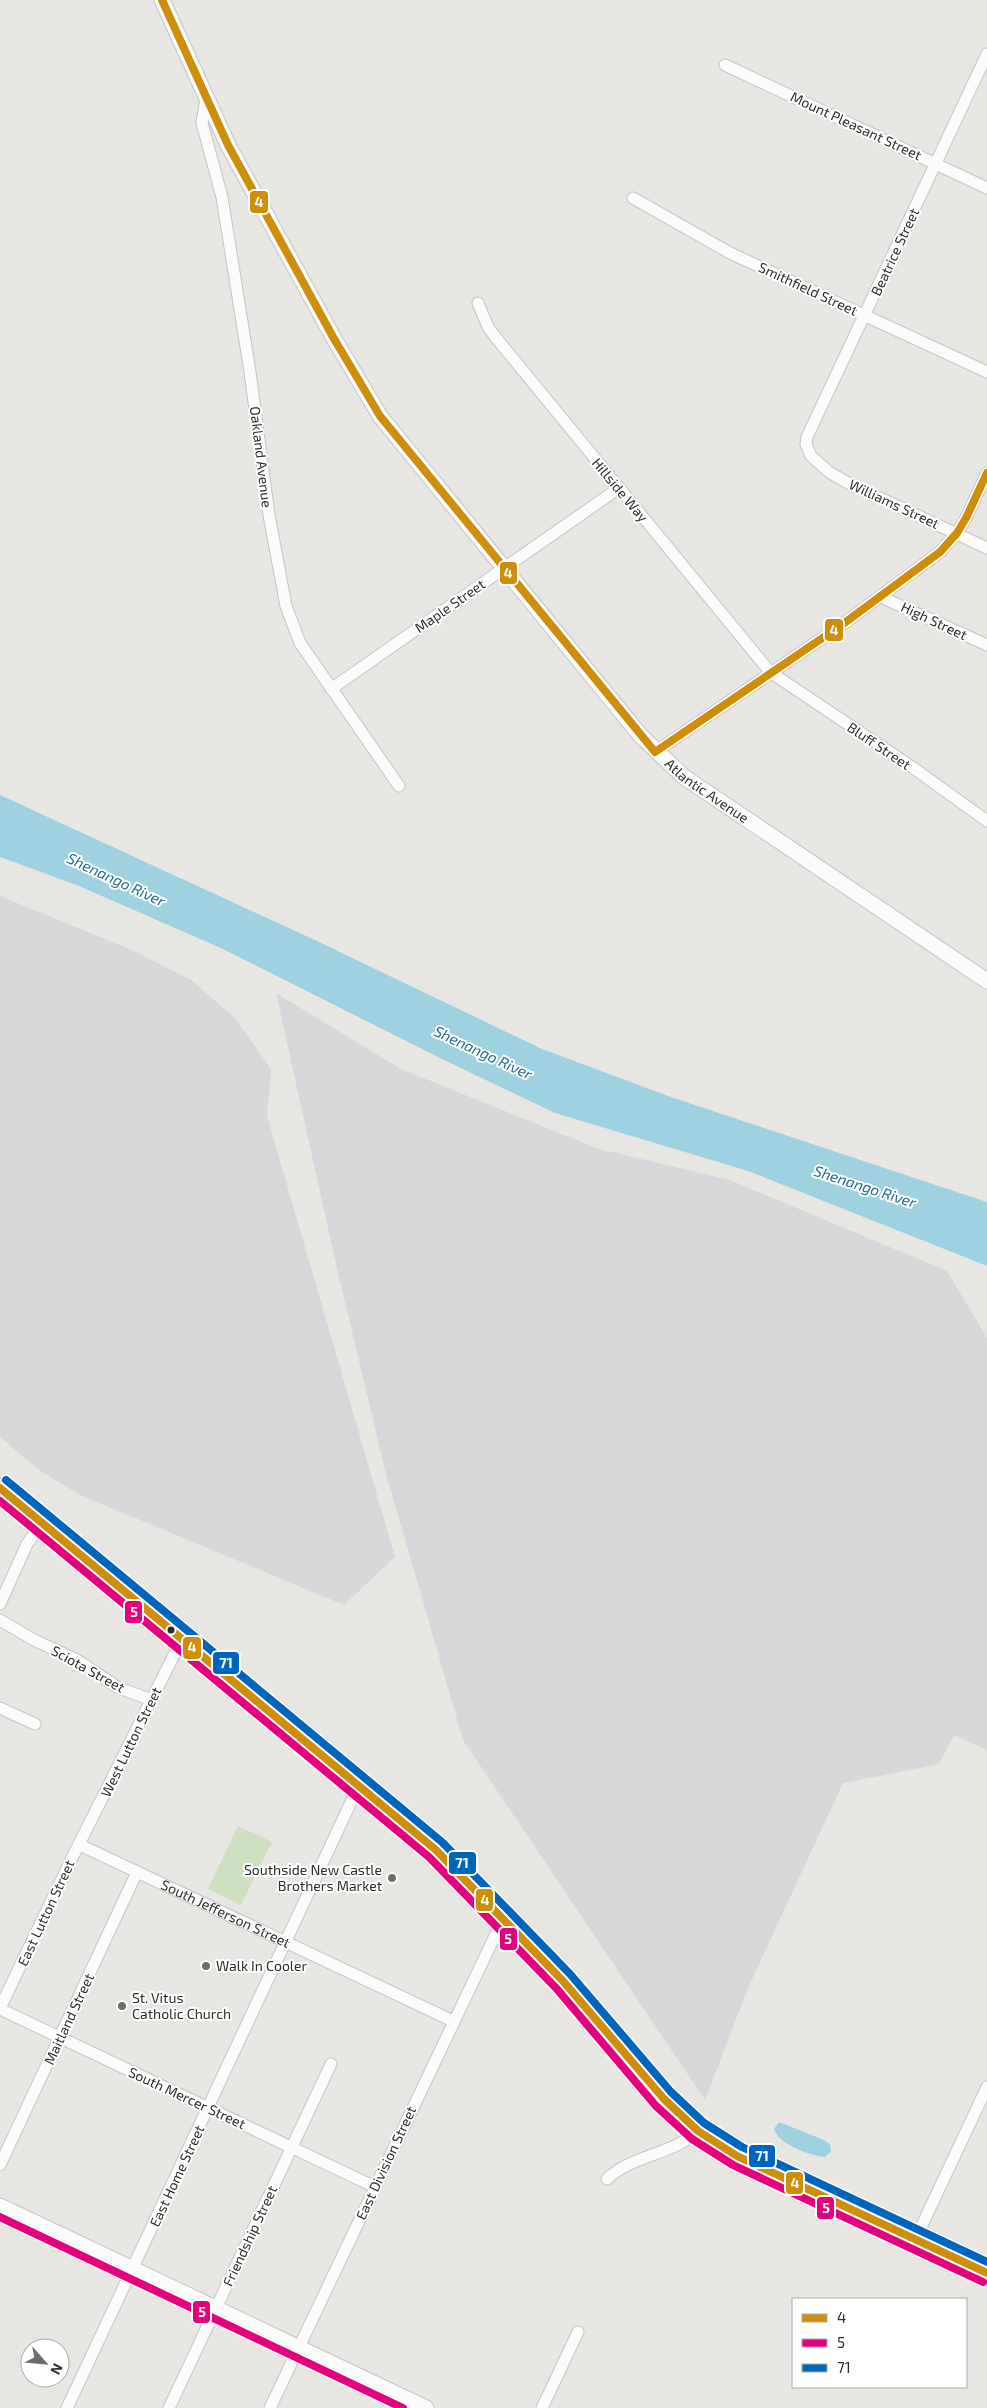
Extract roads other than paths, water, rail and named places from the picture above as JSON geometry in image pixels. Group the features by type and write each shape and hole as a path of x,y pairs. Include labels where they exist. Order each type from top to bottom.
{"main road":[{"path":"0,1488 436,1850 581,2001 676,2111 698,2131 737,2156 987,2273"}],"street":[{"name":"Atlantic Avenue","path":"162,0 232,153 339,347 380,416 448,504 504,568 655,752 684,777 746,821 987,981"},
{"name":"Beatrice Street","path":"808,450 807,437 987,54"},
{"name":"Mount Pleasant Street","path":"725,65 987,188"},
{"name":"Oakland Avenue","path":"206,98 202,123 222,197 250,372 267,507 286,606 300,643 330,690 399,786"},
{"name":"Smithfield Street","path":"633,198 730,253 987,372"},
{"name":"Hillside Way","path":"478,303 488,327 497,340 770,672"},
{"name":"Williams Street","path":"808,450 818,463 848,483 987,548"},
{"path":"655,752 881,597 940,552 957,533 987,472"},
{"name":"Maple Street","path":"330,690 619,488"},
{"name":"High Street","path":"881,597 987,645"},
{"name":"Bluff Street","path":"770,672 912,767 987,822"},
{"path":"0,1604 27,1544 42,1523"},
{"name":"Sciota Street","path":"0,1620 34,1640 77,1660 119,1688 152,1700"},
{"name":"West Lutton Street","path":"80,1845 182,1639"},
{"path":"0,1708 34,1724"},
{"name":"East Home Street","path":"67,2408 359,1785"},
{"name":"South Jefferson Street","path":"80,1845 453,2021"},
{"name":"East Lutton Street","path":"0,2009 80,1845"},
{"name":"Maitland Street","path":"0,2165 137,1872"},
{"name":"East Division Street","path":"270,2408 503,1918"},
{"name":"South Mercer Street","path":"0,2009 375,2187"},
{"name":"Friendship Street","path":"169,2408 331,2064"},
{"path":"915,2240 987,2087"},
{"path":"607,2180 621,2169 680,2146 698,2131"},
{"path":"0,2206 426,2408"},
{"path":"542,2408 578,2332"}],"water":[{"name":"Shenango River","path":"0,795 317,941 542,1049 671,1097 987,1202 987,1266 748,1171 555,1113 444,1060 223,949 79,886 0,857"},
{"path":"779,2122 824,2140 830,2144 831,2151 825,2157 795,2148 777,2135 774,2129"}],"place":[{"name":"Southside New Castle Brothers Market","path":"392,1878"},
{"name":"Walk In Cooler","path":"206,1966"},
{"name":"St. Vitus Catholic Church","path":"122,2006"}]}
